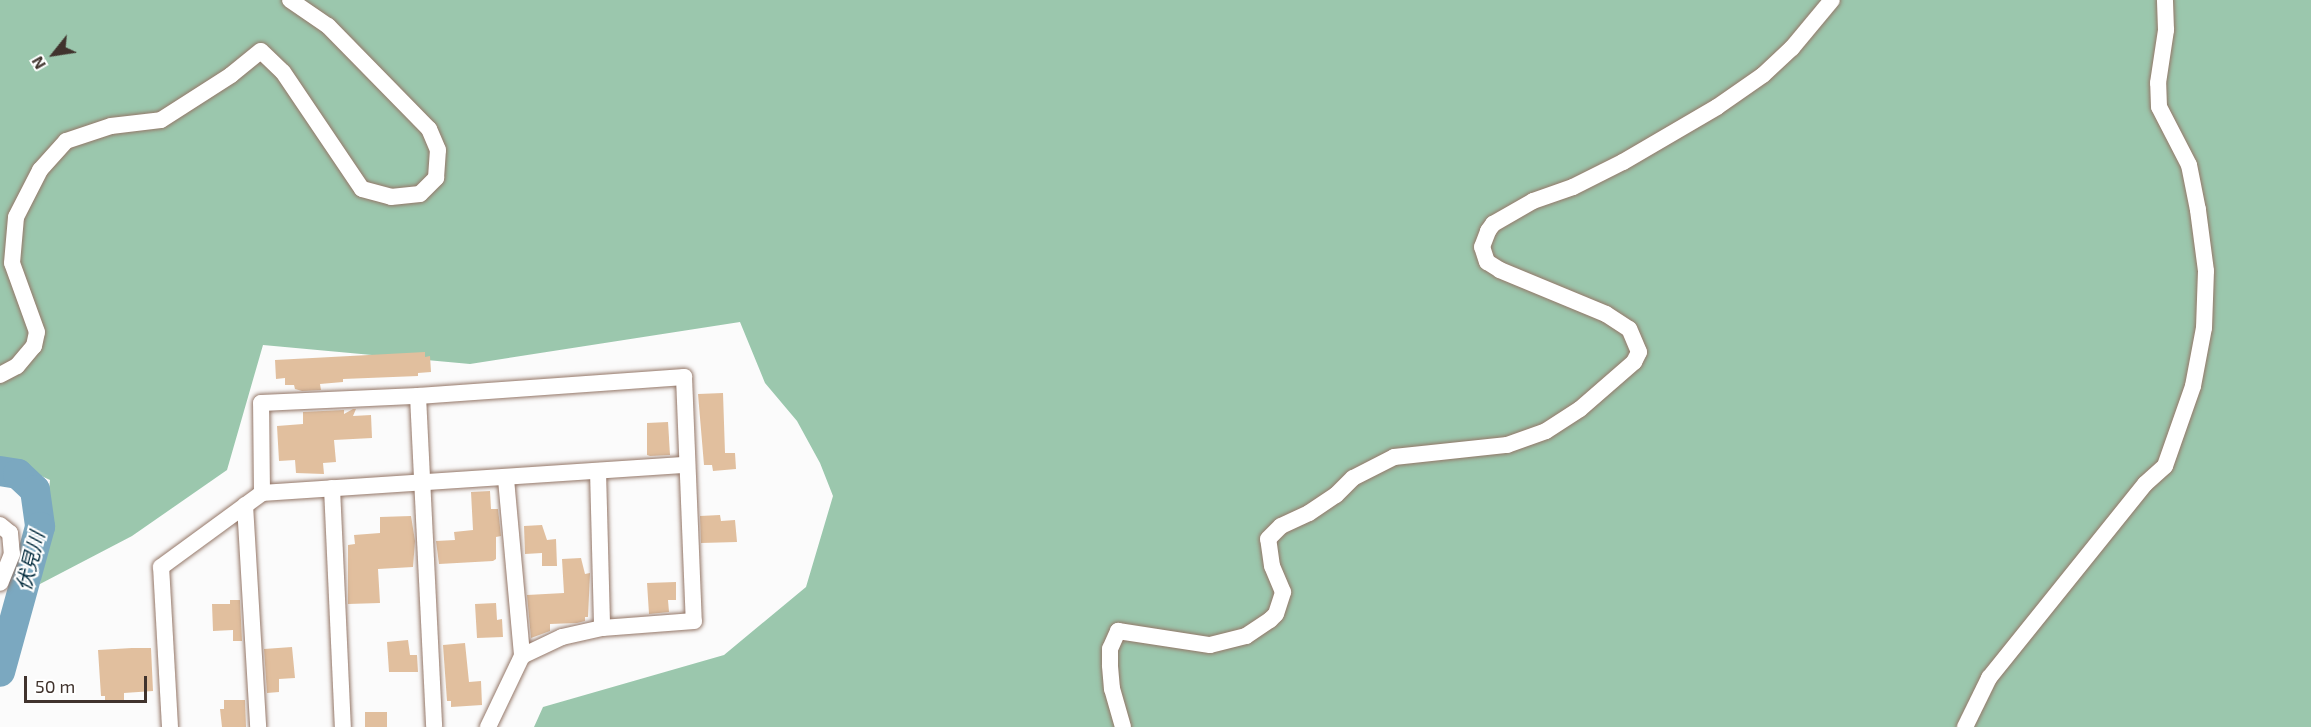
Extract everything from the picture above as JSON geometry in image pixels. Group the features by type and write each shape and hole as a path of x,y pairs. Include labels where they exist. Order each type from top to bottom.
{"street":[{"path":"0,375 17,366 34,346 37,332 12,263 16,217 40,170 66,141 111,126 161,120 231,75 261,51 283,72 362,189 391,197 420,194 435,178 438,150 429,129 328,26 290,0"},
{"path":"1123,727 1112,689 1110,665 1110,649 1118,631 1210,645 1246,636 1276,614 1282,592 1272,566 1268,539 1281,526 1310,513 1336,495 1353,478 1394,456 1507,445 1546,431 1580,410 1634,362 1639,352 1629,329 1606,314 1500,270 1487,262 1482,247 1488,231 1493,224 1533,201 1574,187 1623,162 1717,108 1763,75 1785,55 1832,0"},
{"path":"1965,727 1996,669 2145,484 2165,466 2193,386 2204,328 2206,272 2198,210 2189,165 2159,107 2158,83 2166,30 2165,0"},
{"path":"262,493 261,403 418,396 684,377 694,621 602,628 562,636 522,656"},
{"path":"418,396 434,727"},
{"path":"170,727 161,567 262,493 421,482 506,479 686,465"},
{"path":"598,471 602,628"},
{"path":"488,727 522,656 506,479"},
{"path":"332,488 343,727"},
{"path":"244,505 258,727"},
{"path":"0,525 10,533 12,554 0,583"}],"green space":[{"path":"0,0 2311,0 2311,727 534,727 543,707 724,655 806,587 833,496 820,463 797,421 765,383 740,322 470,364 263,345 227,470 132,536 40,584 50,480 0,457"}],"building":[{"path":"425,352 425,357 430,356 431,372 418,373 418,376 343,379 343,382 320,384 321,390 302,391 295,389 294,385 285,385 285,378 276,379 275,360"},
{"path":"723,393 725,453 735,453 736,469 713,471 712,465 704,465 698,394"},
{"path":"356,409 353,416 371,415 372,438 334,440 336,462 323,463 324,474 296,473 295,460 279,461 277,426 303,424 303,412 344,410 344,414"},
{"path":"668,422 670,455 647,455 647,423"},
{"path":"490,491 491,509 498,509 501,536 496,537 496,559 439,564 436,541 455,540 454,532 473,530 471,492"},
{"path":"720,515 721,521 735,520 737,542 701,543 700,516"},
{"path":"411,516 415,541 413,567 378,569 380,603 348,604 348,545 355,544 354,535 380,533 380,517"},
{"path":"542,525 547,540 556,539 557,566 542,566 542,553 525,554 524,526"},
{"path":"581,558 585,574 590,573 588,617 585,617 585,621 577,623 550,624 550,631 531,638 527,595 564,593 562,559"},
{"path":"676,582 676,600 668,600 669,612 649,614 647,583"},
{"path":"230,600 240,600 242,641 233,641 233,630 213,631 212,604 230,604"},
{"path":"496,603 497,620 502,619 503,637 477,638 475,604"},
{"path":"408,640 410,655 417,655 418,672 389,672 387,642"},
{"path":"465,643 469,682 481,681 482,705 451,707 451,701 447,701 443,645"},
{"path":"292,647 295,678 279,679 279,692 267,693 264,649"},
{"path":"151,648 153,691 124,693 124,700 105,702 105,696 101,696 98,650"},
{"path":"224,700 245,700 246,727 222,727 220,709 224,709"},
{"path":"365,712 387,712 387,727 365,727"}],"waterway":[{"name":"伏見川","path":"0,471 18,474 35,490 40,527 0,672"}]}
